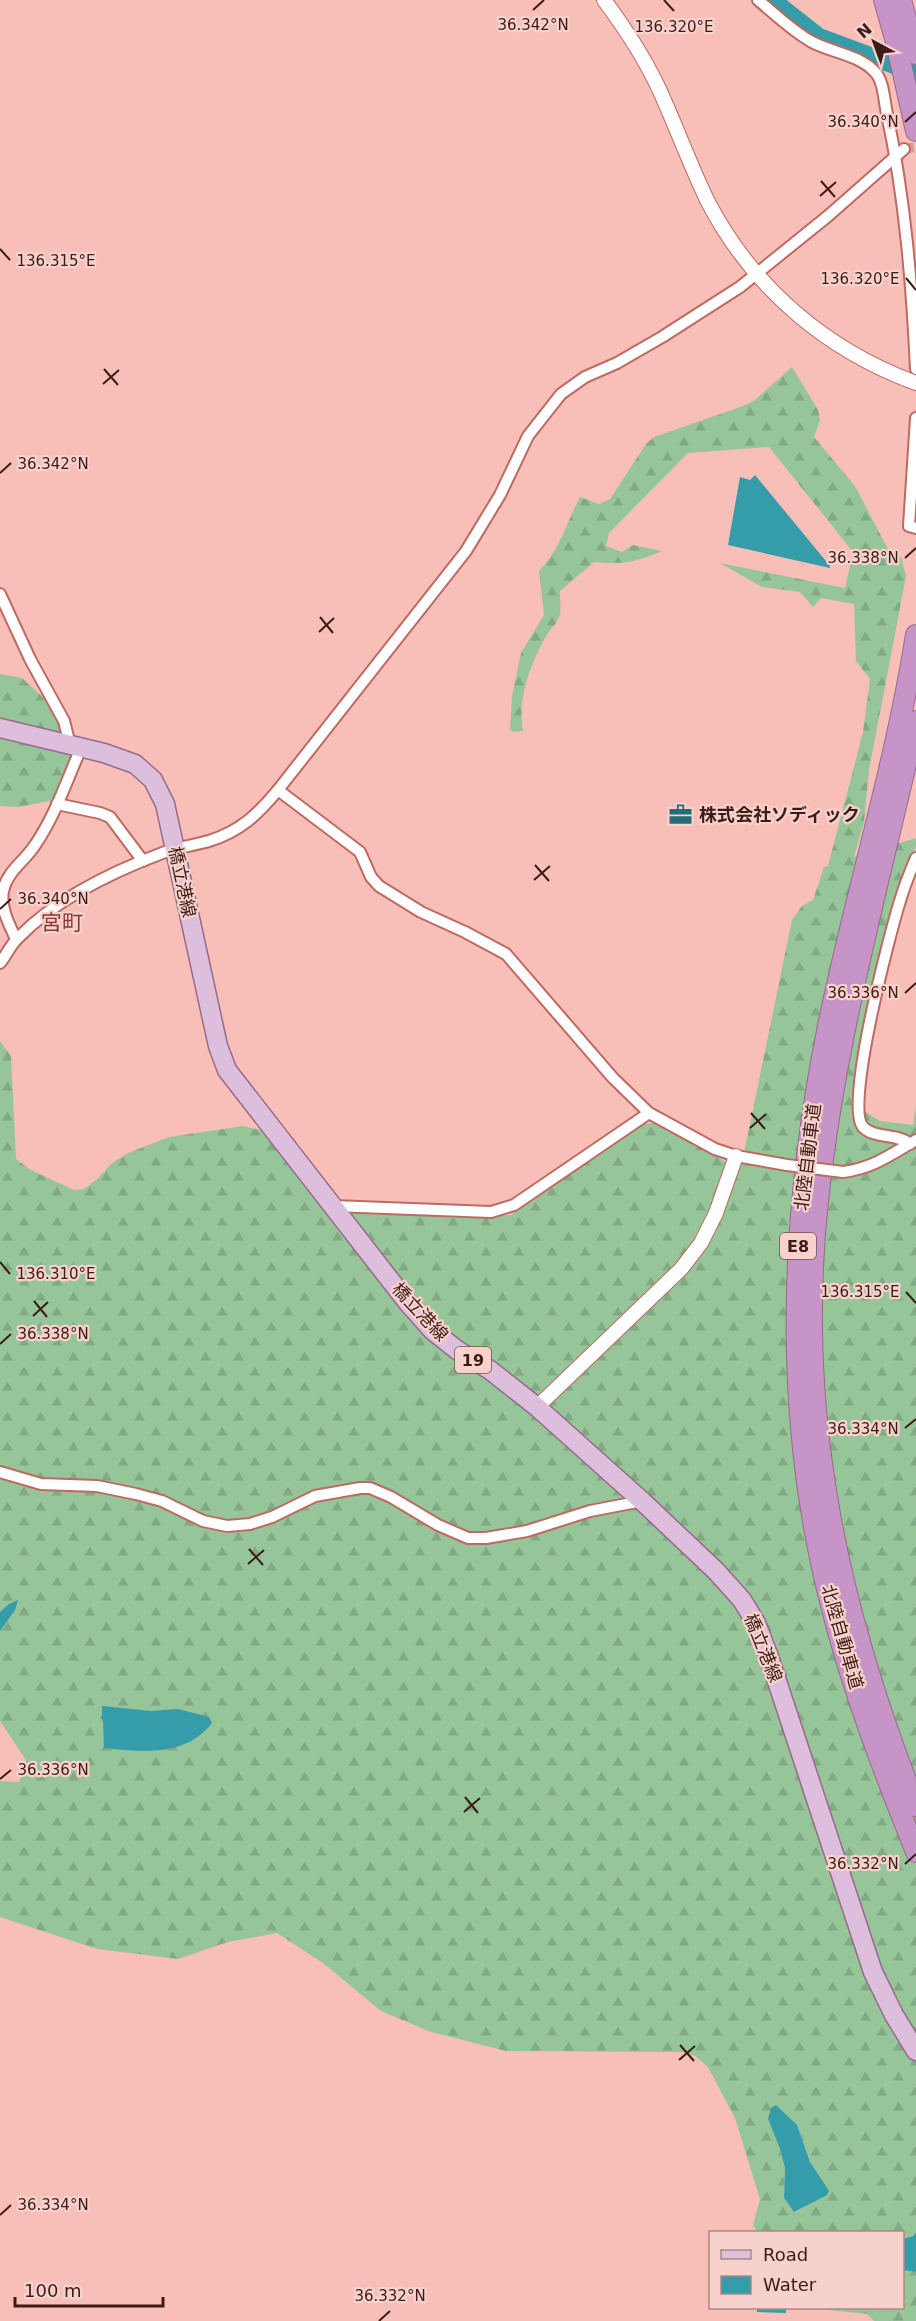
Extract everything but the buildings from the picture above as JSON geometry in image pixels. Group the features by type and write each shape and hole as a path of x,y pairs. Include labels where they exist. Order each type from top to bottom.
{"highway":[{"path":"884,0 909,48"},
{"path":"901,0 909,48 910,99 916,131"},
{"name":"北陸自動車道","path":"916,635 900,719 841,969 817,1086 801,1201 795,1324 802,1436 810,1497 827,1587 867,1724 916,1852"},
{"name":"北陸自動車道","path":"916,721 849,1010 833,1091 818,1204 812,1317 818,1433 835,1546 864,1662 916,1806"}],"main road":[{"name":"橋立港線","path":"0,728 104,753 135,764 153,780 165,804 218,1046 227,1070 408,1303 433,1331 457,1350 490,1370 537,1407 642,1501 716,1571 742,1600 756,1623 873,1971 894,2014 916,2051"}],"street":[{"path":"604,0 627,31 649,69 709,202 740,253 757,274 797,315 823,336 870,364 916,383"},
{"path":"758,0 813,43 865,64 879,77 900,153 913,290 916,369"},
{"path":"0,963 16,939 70,897 143,861 175,849 211,840 250,821 278,790 466,551 500,495 528,436 561,394 585,377 617,363 662,337 757,274 900,153"},
{"path":"916,418 909,526 916,528"},
{"path":"0,594 76,747 57,804 36,845 12,872 2,892 4,912 16,939"},
{"path":"278,790 360,852 371,877 379,886 422,912 506,954 613,1078 649,1113 715,1149 736,1156 843,1172 865,1168 913,1142"},
{"path":"57,804 110,817 143,861"},
{"path":"913,1142 869,1131 863,1127 858,1116 861,1076 878,981 900,900 916,858"},
{"path":"333,1206 491,1212 506,1208 514,1205 649,1113"},
{"path":"537,1407 681,1269 701,1243 711,1223 736,1156"},
{"path":"0,1472 41,1484 97,1486 136,1494 162,1501 203,1521 227,1526 250,1524 272,1517 315,1496 370,1488 392,1497 438,1525 468,1538 486,1538 526,1531 590,1511 642,1501"}],"green space":[{"path":"792,367 818,410 820,420 814,437 855,486 890,553 901,557 906,576 869,770 864,822 854,857 916,838 916,846 903,875 894,913 856,1106 880,1121 913,1125 916,1106 916,2232 905,2239 904,2231 756,2231 753,2225 760,2199 735,2118 708,2067 695,2056 682,2052 506,2051 431,2032 381,2011 323,1963 277,1933 228,1942 178,1959 97,1949 0,1917 0,1781 18,1782 26,1772 26,1760 0,1721 0,1041 11,1056 16,1159 31,1170 74,1190 84,1189 112,1163 128,1153 169,1137 243,1126 260,1130 272,1138 329,1211 423,1214 453,1218 511,1215 644,1124 655,1123 726,1162 733,1162 744,1153 792,920 802,906 813,900 824,867 828,866 863,732 870,679 856,661 854,604 821,598 813,607 800,592 762,587 720,563 845,588 853,552 769,447 688,453 609,533 606,546 622,552 633,545 662,551 629,562 594,562 560,591 559,617 540,648 526,683 522,707 523,731 510,730 512,696 521,653 544,615 539,571 558,545 580,497 599,504 610,499 646,444 654,437 755,400","holes":["768,2119 797,2125 810,2162 827,2194 794,2212 784,2198 785,2168"]},
{"path":"0,674 22,678 47,701 74,755 53,800 19,807 0,806"},
{"path":"904,2270 916,2272 916,2321 874,2321 867,2314 820,2309 904,2309"}],"water":[{"path":"755,475 830,568 728,545 740,477 750,480"},
{"path":"18,1600 15,1610 0,1631 0,1612"},
{"path":"102,1706 151,1711 178,1709 209,1717 212,1723 190,1742 176,1747 148,1751 104,1748 103,1720 100,1717"},
{"path":"776,2105 797,2125 810,2162 829,2191 827,2195 794,2212 784,2198 785,2168 768,2119 771,2108"},
{"path":"916,2232 916,2272 904,2270 904,2239 913,2236"},
{"path":"757,2309 786,2309 786,2313 757,2312"}],"waterway":[{"path":"772,0 819,37 916,73"}],"tunnel":[{"path":"904,149 916,147"}],"place":[{"name":"株式会社ソディック","path":"681,815"}],"district":[{"name":"宮町","path":"62,923"}]}
